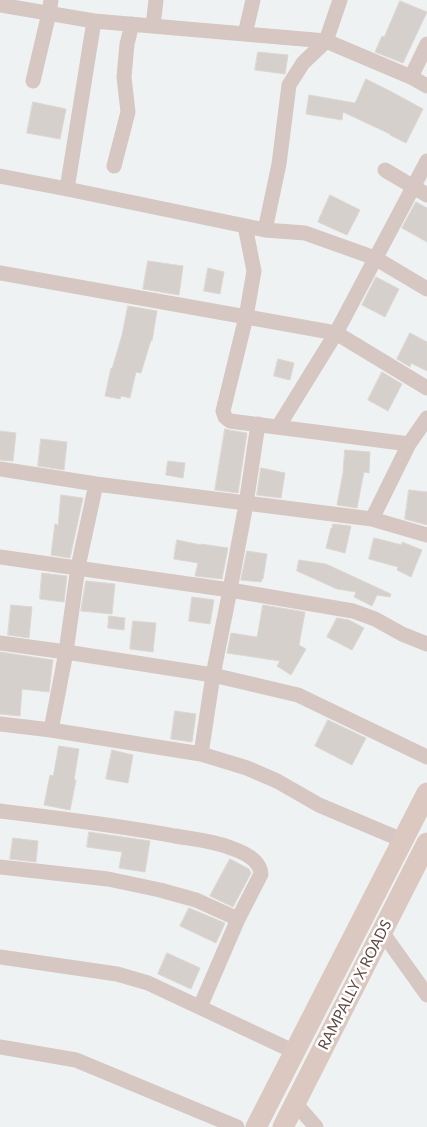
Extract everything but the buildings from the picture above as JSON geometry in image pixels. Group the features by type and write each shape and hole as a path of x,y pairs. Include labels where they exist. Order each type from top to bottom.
{"main road":[{"path":"256,1127 427,793"},
{"name":"RAMPALLY X ROADS","path":"283,1127 426,850"}],"street":[{"path":"153,26 156,0"},
{"path":"245,34 253,0"},
{"path":"265,230 279,164 289,86 304,63 326,41 340,0"},
{"path":"0,5 50,6 94,21 326,41 427,86"},
{"path":"33,81 50,6"},
{"path":"67,189 94,21"},
{"path":"114,166 128,112 124,78 127,44 132,24"},
{"path":"410,77 427,44"},
{"path":"278,428 336,333 427,161"},
{"path":"385,170 427,195"},
{"path":"0,176 265,230 305,233 375,258 427,289"},
{"path":"245,226 254,271 246,317 223,411 225,417 230,421 409,444"},
{"path":"0,273 336,333 427,388"},
{"path":"372,519 409,444 427,418"},
{"path":"201,754 213,675 246,504 258,424"},
{"path":"0,469 96,484 372,519 427,535"},
{"path":"51,730 66,652 78,567 96,484"},
{"path":"0,557 230,590 353,611 375,619 402,634 427,644"},
{"path":"0,643 213,675 298,695 427,757"},
{"path":"0,724 51,730 201,754 270,777 319,805 402,840"},
{"path":"0,811 152,831 231,848 259,864 261,874 238,919 200,1007"},
{"path":"0,867 108,879 160,890 196,900 238,919"},
{"path":"382,932 427,995"},
{"path":"0,957 117,974 148,983 295,1052"},
{"path":"0,1047 76,1060 237,1127"},
{"path":"295,1103 316,1127"}]}
